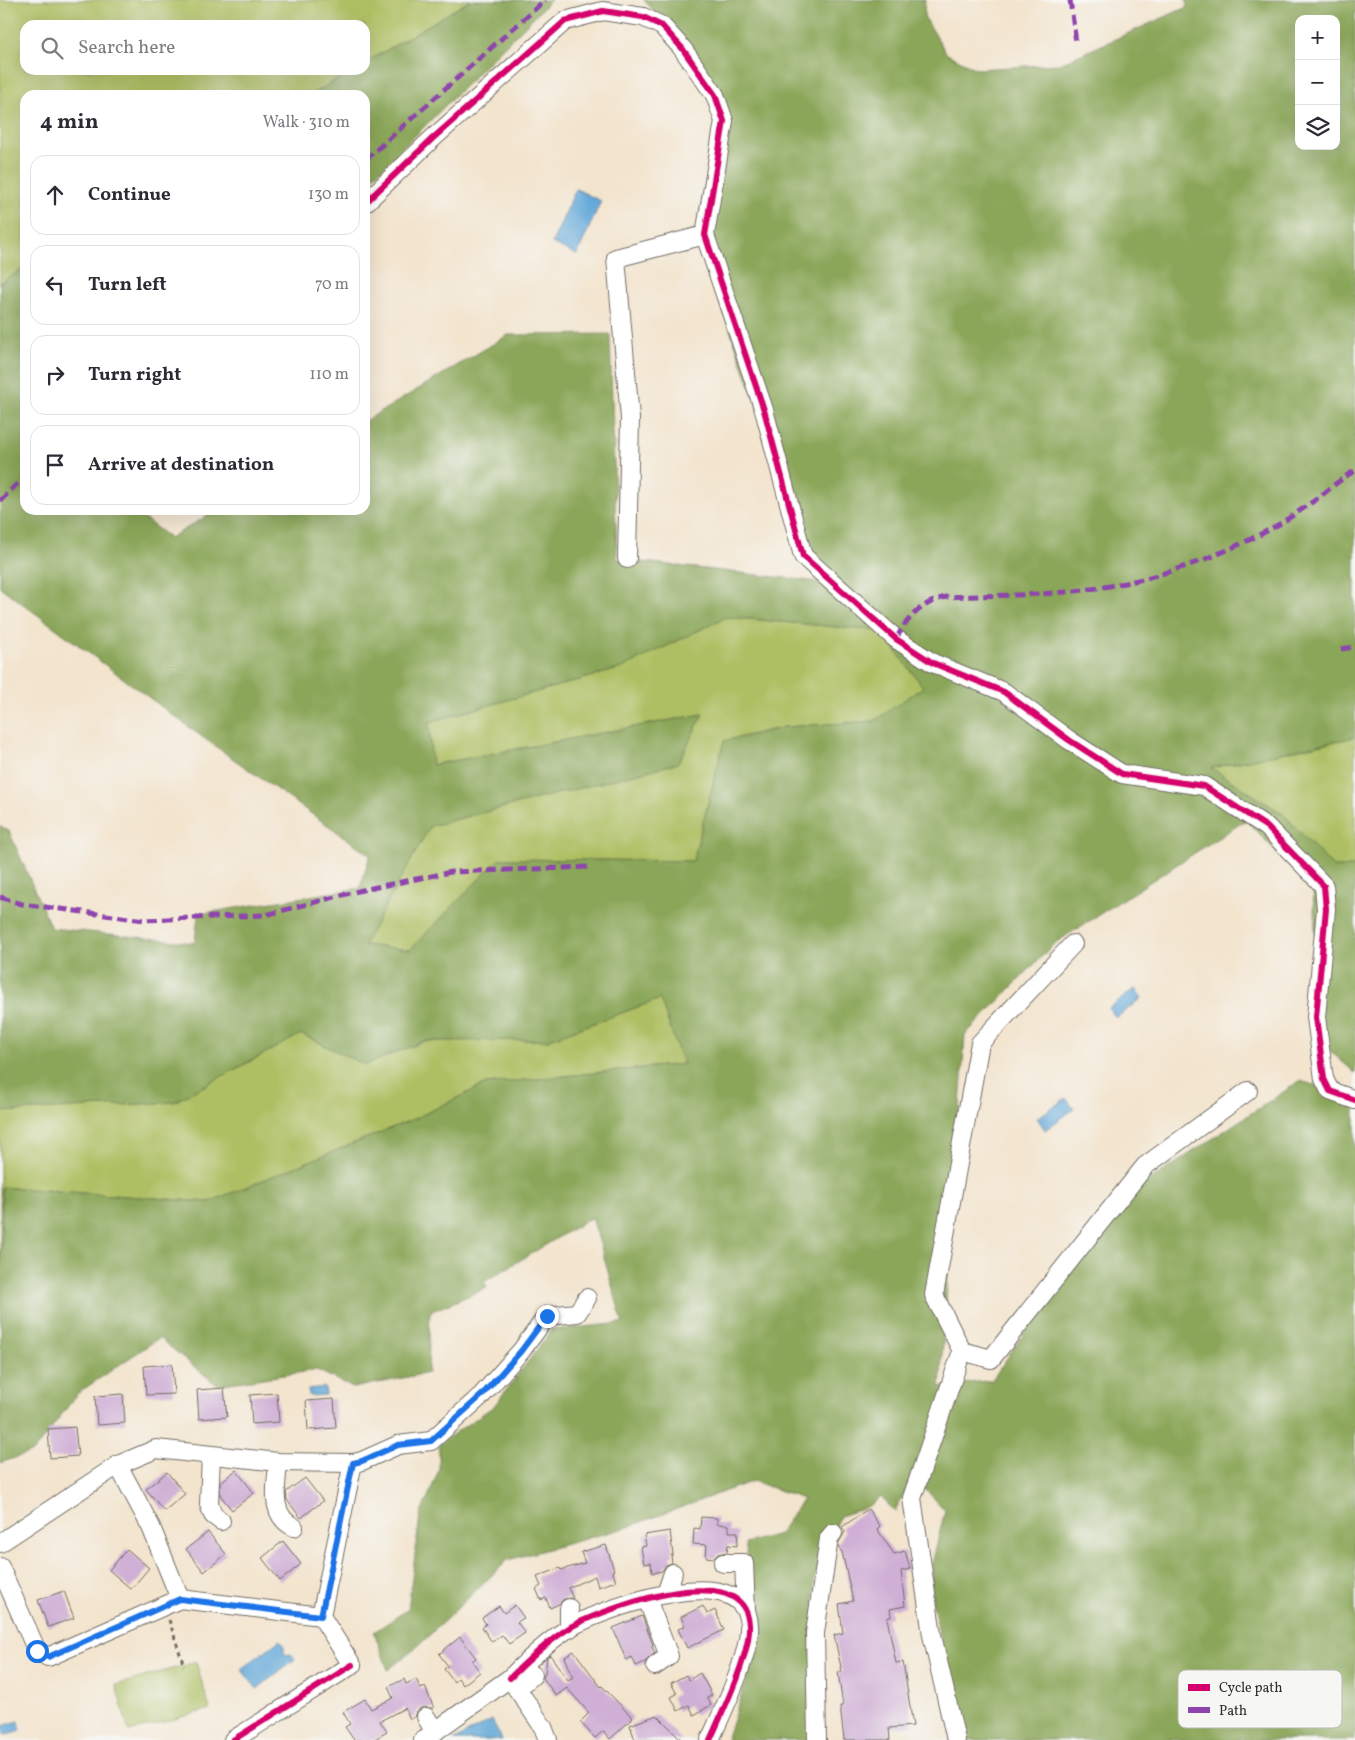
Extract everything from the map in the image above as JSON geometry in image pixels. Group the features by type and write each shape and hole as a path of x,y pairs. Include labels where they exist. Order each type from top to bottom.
{"street":[{"path":"370,198 432,139 564,20 603,11 643,17 662,26 682,48 715,95 724,121 705,235 764,410 803,556 896,639 934,663 1004,692 1070,740 1122,774 1204,786 1268,827 1324,886 1326,909 1316,1017 1324,1079 1330,1091 1355,1100"},
{"path":"627,558 630,418 616,258 705,235"},
{"path":"956,1740 932,1635 912,1498 962,1351 934,1295 980,1043 1072,944"},
{"path":"962,1351 991,1360 1145,1166 1248,1091"},
{"path":"0,1543 118,1465 156,1449 278,1462 353,1463 398,1445 431,1441 482,1395 521,1351 547,1316 577,1313 586,1298"},
{"path":"211,1455 209,1504 213,1515 221,1521"},
{"path":"278,1462 276,1506 283,1520 294,1527"},
{"path":"233,1740 352,1665 321,1616 353,1463"},
{"path":"118,1465 151,1527 172,1602"},
{"path":"817,1740 815,1634 832,1533"},
{"path":"713,1734 729,1673 746,1650 750,1625 746,1611 744,1563 723,1563"},
{"path":"0,1566 37,1651 48,1657 172,1602 321,1616"},
{"path":"666,1594 673,1573"},
{"path":"514,1683 529,1649 569,1629 612,1601 647,1598 695,1589 726,1594 741,1603 746,1611"},
{"path":"647,1598 669,1656 655,1666"},
{"path":"569,1608 569,1629"},
{"path":"428,1730 479,1693 514,1683 533,1675"},
{"path":"514,1683 543,1727 548,1740"},
{"path":"708,1711 713,1734"}],"path":[{"path":"172,1602 184,1666"}],"green space":[{"path":"0,0 471,0 370,60 370,20 20,20 20,75 345,75 319,90 20,90 20,271 0,283"},
{"path":"471,0 551,0 370,179 370,90 319,90 345,75 370,75 370,60"},
{"path":"644,0 925,0 924,16 947,54 977,69 1059,64 1187,7 1186,0 1355,0 1355,737 1211,768 1283,814 1333,867 1355,867 1355,1073 1321,1043 1313,890 1246,820 1055,943 965,1035 940,1387 992,1380 1112,1205 1300,1081 1355,1096 1355,1740 960,1740 932,1600 931,1568 945,1510 911,1478 895,1512 881,1497 867,1507 840,1516 814,1580 814,1740 726,1740 762,1635 745,1543 779,1534 803,1499 753,1481 625,1528 508,1560 415,1649 388,1670 374,1632 408,1609 420,1516 439,1470 439,1444 494,1406 552,1330 623,1323 592,1217 484,1282 487,1288 430,1312 428,1373 353,1388 317,1370 217,1385 159,1338 78,1393 33,1452 0,1463 2,1187 209,1202 416,1118 486,1084 683,1064 660,999 547,1040 425,1041 365,1065 301,1034 174,1102 0,1112 0,826 9,831 51,928 195,943 198,914 360,888 370,855 205,739 0,587 0,283 20,271 20,515 140,515 170,538 209,515 370,515 370,418 508,335 610,334 617,559 820,582 709,271 722,93","holes":["726,617 881,631 923,687 874,721 785,727 724,741 693,861 499,859 410,950 364,945 430,826 678,763 703,714 432,765 429,722 622,668"]},
{"path":"726,617 881,631 924,687 874,721 785,727 724,741 693,861 499,859 410,950 363,945 430,826 678,763 703,714 431,765 429,722 622,668"},
{"path":"1355,737 1355,867 1333,867 1283,814 1211,768"},
{"path":"660,999 683,1064 486,1084 416,1118 209,1202 2,1187 2,1268 0,1271 0,1112 174,1102 301,1034 365,1065 425,1041 547,1040"},
{"path":"196,1662 210,1709 129,1732 116,1685"}],"water":[{"path":"576,189 601,201 577,255 552,243"},
{"path":"1135,989 1142,998 1116,1018 1109,1008"},
{"path":"1066,1098 1074,1109 1045,1130 1037,1118"},
{"path":"325,1387 326,1395 309,1396 308,1389"},
{"path":"280,1640 284,1645 284,1653 287,1655 291,1654 295,1659 257,1689 241,1669"},
{"path":"492,1720 502,1740 454,1740"},
{"path":"19,1721 21,1730 4,1735 2,1726"}],"building":[{"path":"172,1364 174,1394 146,1395 144,1366"},
{"path":"224,1388 227,1417 199,1419 197,1390"},
{"path":"277,1393 279,1422 252,1424 250,1395"},
{"path":"123,1394 125,1423 97,1425 95,1396"},
{"path":"334,1399 336,1428 308,1430 306,1401"},
{"path":"75,1427 78,1456 50,1458 48,1429"},
{"path":"236,1470 254,1493 232,1510 220,1495 221,1482"},
{"path":"167,1472 185,1494 164,1511 146,1489"},
{"path":"305,1478 323,1501 301,1518 287,1500 286,1492"},
{"path":"868,1509 880,1526 877,1529 894,1554 905,1551 910,1569 901,1571 905,1606 890,1609 891,1617 887,1618 896,1663 903,1662 913,1726 889,1728 890,1740 844,1740 840,1706 843,1706 838,1672 842,1672 834,1635 843,1633 839,1604 853,1601 842,1552 838,1547 845,1532 842,1527"},
{"path":"701,1517 717,1518 717,1524 729,1525 729,1532 738,1532 737,1546 728,1545 727,1552 718,1554 714,1558 706,1557 707,1545 693,1544 694,1528 700,1529"},
{"path":"670,1531 672,1563 666,1565 662,1571 652,1573 651,1563 644,1564 641,1547 646,1546 644,1535"},
{"path":"208,1532 226,1554 204,1572 186,1549"},
{"path":"283,1541 301,1564 280,1581 262,1558"},
{"path":"606,1545 616,1581 598,1587 595,1576 568,1588 573,1598 564,1599 559,1604 550,1608 546,1598 541,1600 536,1589 541,1586 537,1577 560,1568 561,1570 585,1563 581,1552"},
{"path":"127,1549 149,1568 131,1589 109,1570"},
{"path":"64,1591 74,1618 48,1627 38,1600"},
{"path":"515,1605 524,1618 517,1622 525,1633 509,1644 502,1635 492,1642 482,1627 486,1624 482,1618 499,1606 504,1613"},
{"path":"703,1606 707,1614 715,1610 724,1630 687,1648 678,1629 685,1626 681,1617"},
{"path":"642,1616 655,1653 645,1662 636,1666 632,1657 626,1660 613,1628"},
{"path":"460,1637 476,1658 472,1661 480,1672 463,1685 458,1678 454,1682 444,1669 448,1666 439,1654"},
{"path":"574,1651 601,1687 633,1718 610,1739 603,1731 595,1738 580,1722 589,1713 567,1688 556,1696 543,1678 547,1657 550,1655 568,1680 573,1677 565,1657"},
{"path":"700,1673 712,1695 707,1697 711,1705 694,1715 689,1705 678,1711 671,1697 677,1694 671,1683 686,1675 689,1680"},
{"path":"404,1679 406,1684 416,1679 421,1689 425,1687 434,1708 421,1708 417,1711 415,1717 410,1719 405,1708 380,1721 387,1732 373,1740 354,1740 345,1727 350,1724 343,1712 365,1699 371,1709 393,1698 388,1687"},
{"path":"657,1715 682,1740 635,1740 630,1725"}],"marked path":[{"path":"370,156 545,0"},
{"path":"1070,0 1076,42"},
{"path":"896,639 905,624 916,612 929,603 946,597 1083,590 1130,582 1198,562 1278,525 1355,471"},
{"path":"0,501 20,481"},
{"path":"1341,649 1355,647"},
{"path":"0,897 22,904 144,920 265,915 362,890 451,872 590,867"}],"cycle path":[{"path":"370,198 432,139 565,21 603,11 643,17 662,26 682,48 715,95 724,121 705,235 764,410 803,556 896,639 933,663 1004,692 1069,740 1122,774 1204,786 1267,827 1324,886 1326,909 1316,1017 1324,1079 1330,1091 1355,1100"},
{"path":"510,1678 534,1655 569,1628 618,1607 675,1592 702,1590 725,1594 742,1605 749,1625 748,1637 741,1667 710,1740"},
{"path":"233,1740 352,1665"}],"route":[{"path":"37,1651 48,1657 180,1599 321,1616 353,1463 398,1445 431,1441 482,1395 521,1351 547,1316"}]}
